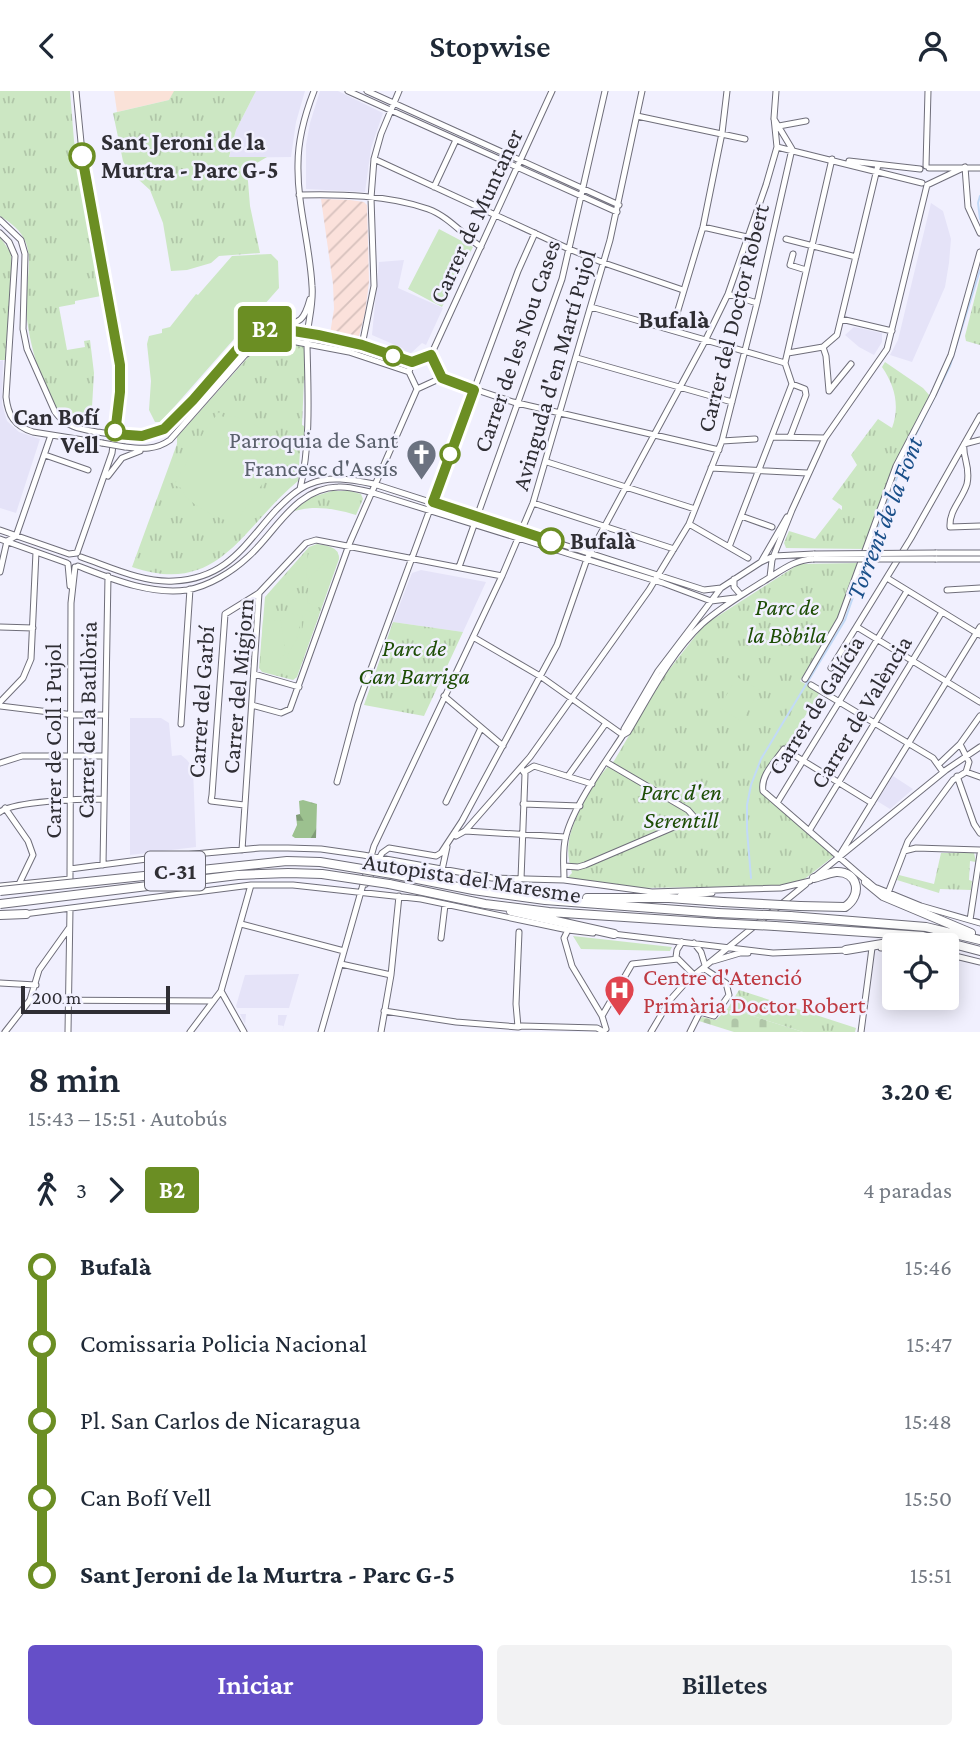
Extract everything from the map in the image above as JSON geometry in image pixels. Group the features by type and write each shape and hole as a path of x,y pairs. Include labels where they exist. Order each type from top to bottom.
{"highway":[{"name":"Autopista del Maresme","path":"3,887 287,861 320,862 473,890 545,900 926,927 980,938"},
{"path":"545,900 669,898 845,907 857,892 854,880 847,874 837,872 812,879"},
{"name":"Autopista del Maresme","path":"0,904 250,875 321,874 389,884 485,904 549,912 923,936 980,951"},
{"path":"866,882 893,901 980,938"},
{"path":"485,904 531,917 614,934"},
{"path":"0,916 26,913"},
{"path":"846,950 882,944"},
{"path":"959,948 980,951"}],"street":[{"name":"Carrer de Coll i Pujol","path":"71,603 79,555 113,453 120,392 120,365 84,173 76,91"},
{"path":"300,489 308,398 307,343 313,311 313,289 299,195 298,164 300,139 313,91"},
{"path":"348,91 617,212"},
{"path":"367,91 619,205"},
{"path":"362,345 374,286 371,198 373,159 399,91"},
{"name":"Carrer de Muntaner","path":"431,355 552,91"},
{"name":"Carrer de les Nou Cases","path":"459,567 562,279 605,91"},
{"name":"Avinguda d'en Martí Pujol","path":"321,1032 370,856 502,576 547,462 619,205 642,91"},
{"path":"672,330 703,227 722,133 727,91"},
{"path":"361,893 379,858 389,848 436,856 447,846 540,676 564,629 589,556 706,339 727,294 777,147 774,118 776,91"},
{"path":"926,184 928,91"},
{"path":"637,116 745,139"},
{"path":"774,118 792,149"},
{"path":"779,126 806,121"},
{"path":"434,187 456,140"},
{"path":"777,147 926,184 936,182 964,167"},
{"name":"Carrer del Doctor Robert","path":"465,831 523,770 657,578 689,524 722,442 792,149"},
{"path":"373,159 569,249 683,290"},
{"path":"832,159 925,168 980,168"},
{"path":"729,547 792,384 785,363 832,159"},
{"path":"788,352 823,347 837,335 878,165"},
{"path":"964,167 968,207 980,233"},
{"path":"770,578 774,556 807,473 825,438 885,353 931,170 925,168"},
{"path":"299,195 332,194 371,198 430,210 481,247"},
{"path":"0,220 21,240 25,254 23,329 27,349 51,406 61,419 72,427 142,436 164,429 247,338 255,332 293,324 302,319 313,289"},
{"path":"703,227 747,237"},
{"path":"0,233 9,242 15,256 6,397 11,418 22,428 51,435 143,449"},
{"path":"337,782 358,704 518,271 535,233"},
{"path":"786,239 856,257"},
{"path":"805,678 840,619 897,465 951,355 980,252"},
{"path":"793,254 790,265 806,270"},
{"path":"727,294 757,303"},
{"path":"591,307 785,363"},
{"path":"841,319 892,331"},
{"path":"275,328 362,345 412,362 431,355 442,378 474,390 561,414 719,450"},
{"path":"102,484 122,458 143,449 161,446 176,435 246,355 260,345 274,340 307,343 349,352 409,372"},
{"path":"823,347 829,391 851,364"},
{"path":"576,358 732,402"},
{"path":"412,362 409,372 417,389"},
{"path":"252,705 281,713 290,709 370,492 417,389 442,378"},
{"path":"790,437 806,395 805,389 792,384"},
{"path":"831,668 887,578 980,416"},
{"path":"0,572 7,541 16,536 51,435"},
{"path":"772,437 825,438"},
{"path":"722,442 755,439"},
{"path":"964,444 980,440"},
{"path":"964,444 963,451 969,466 968,480 950,514 950,527 980,526"},
{"path":"45,455 88,470"},
{"path":"547,462 695,509"},
{"path":"711,468 807,473"},
{"path":"0,530 157,580 176,581 225,566 282,504 300,489 311,483 341,479 374,484 433,502 657,578 704,590 721,588"},
{"path":"0,539 142,587 176,591 190,589 232,571 250,556 301,500 337,487 370,492 517,538 589,556"},
{"path":"533,503 674,549"},
{"path":"761,562 792,510"},
{"path":"741,516 772,527"},
{"path":"689,524 748,558"},
{"name":"Carrer del Migjorn","path":"242,850 259,593 310,541 349,545"},
{"path":"779,544 785,554"},
{"path":"349,545 502,576"},
{"path":"36,552 29,668 0,704 70,714 106,715"},
{"path":"564,880 565,837 580,806 658,671 721,588 761,562 785,554 814,557 980,553"},
{"name":"Carrer de Coll i Pujol","path":"19,884 70,879 71,603 65,563 69,554"},
{"path":"936,556 980,559"},
{"path":"623,735 628,732 662,674 696,630 738,597 795,562 814,557"},
{"path":"761,562 772,571"},
{"name":"Carrer de la Batllòria","path":"103,865 108,576"},
{"path":"657,578 711,601 738,597"},
{"path":"887,578 978,634"},
{"path":"181,724 189,579"},
{"path":"734,579 738,597"},
{"path":"947,590 980,589"},
{"name":"Carrer de Galícia","path":"777,803 907,591"},
{"name":"Carrer del Garbí","path":"244,805 211,801 225,614 259,593"},
{"name":"Carrer de València","path":"809,831 942,612"},
{"path":"0,627 33,628"},
{"path":"857,627 980,702"},
{"path":"840,856 980,627"},
{"path":"473,637 540,676 623,735"},
{"path":"254,674 299,687"},
{"path":"811,685 939,764 949,777 966,772 980,777"},
{"path":"7,695 8,707"},
{"path":"444,696 503,745"},
{"path":"939,764 960,744 980,716"},
{"path":"568,776 606,723"},
{"path":"446,801 481,728"},
{"path":"960,744 969,762 966,772"},
{"path":"651,1032 670,1000 694,975 943,772 980,747"},
{"path":"872,803 784,749 764,777 763,791 840,856 866,882 921,906 980,922"},
{"path":"0,764 22,756 104,756"},
{"path":"530,757 534,766"},
{"path":"564,868 584,865 695,818 688,810 606,762"},
{"path":"521,879 523,770 534,766 592,784"},
{"path":"957,776 980,834"},
{"path":"888,893 908,841 957,776"},
{"path":"2,810 70,800 103,799"},
{"path":"523,804 580,806"},
{"path":"0,881 3,887 19,884 33,855 28,841 2,810"},
{"path":"453,837 465,831 565,837"},
{"path":"378,839 384,851"},
{"path":"442,870 447,846"},
{"path":"904,851 916,848 980,852 970,920"},
{"path":"70,869 242,850 321,849 492,879 564,880 652,892 781,888 812,879"},
{"path":"190,1032 221,991 251,885"},
{"path":"26,913 251,885 293,885 399,896 568,930 761,952"},
{"path":"652,892 669,898 733,889"},
{"path":"381,1032 391,975 399,896"},
{"path":"441,938 445,905"},
{"path":"68,1032 70,909"},
{"path":"241,923 344,951"},
{"path":"5,1032 30,1000 39,970 69,928"},
{"path":"568,930 564,938 572,966 602,1016 606,1031"},
{"path":"518,1027 516,1004 519,932"},
{"path":"682,942 677,950 678,959 694,975"},
{"path":"690,1032 700,1012 714,1016 729,995 726,983 706,965 694,943"},
{"path":"861,1032 872,948"},
{"path":"706,965 740,953 807,953 882,948"},
{"path":"959,957 980,962"},
{"path":"602,1016 632,964 678,959"},
{"path":"341,964 391,975"},
{"path":"0,983 36,985"},
{"path":"221,991 244,1032"},
{"path":"30,1000 213,1002"},
{"path":"384,1011 456,1022 518,1027 597,1028 606,1031"}],"shaded area":[{"path":"114,91 174,93 169,100 117,112"},
{"path":"256,91 305,91 296,122 291,157 229,158 236,130"},
{"path":"320,91 338,91 383,113 371,148 365,192 306,189 306,145"},
{"path":"321,199 350,200 367,205 369,282 365,313 356,339 330,334 334,309 333,284"},
{"path":"931,203 943,211 951,239 949,263 945,287 912,362 890,355 898,340"},
{"path":"404,260 398,288 443,308 426,345 422,343 409,355 402,348 372,335 379,262"},
{"path":"854,327 882,333 882,342 874,355 845,335"},
{"path":"3,360 2,404 7,421 19,432 40,439 16,513 0,508 0,361"},
{"path":"421,570 486,582 463,632 393,622 412,573"},
{"path":"130,718 161,718 169,723 172,756 181,755 193,768 196,847 130,855"},
{"path":"893,776 913,789 890,809 877,801"},
{"path":"299,974 288,1013 289,1008 237,1008 245,975"},
{"path":"278,1015 287,1015 284,1026 278,1025"}],"green space":[{"path":"0,91 70,91 74,141 101,296 59,307 67,350 85,347 84,341 90,340 94,373 91,424 72,423 58,410 50,398 33,350 26,308 28,251 24,238 12,224 0,216"},
{"path":"174,91 256,91 236,130 229,157 267,157 247,169 250,206 260,253 219,256 211,263 187,270 171,271 163,223 150,190 128,170 123,161 113,113 169,100"},
{"path":"439,229 473,247 442,307 408,289"},
{"path":"0,237 11,253 12,268 6,360 0,360"},
{"path":"271,254 278,261 279,288 175,406 160,422 155,422 149,410 149,336 162,333 162,329 170,327 196,294 198,295 232,256"},
{"path":"980,277 980,345 966,341 965,336"},
{"path":"267,344 302,345 305,349 306,380 302,425 304,436 301,437 298,481 227,553 208,565 187,573 162,574 132,567 177,444 177,437 252,353"},
{"path":"885,362 923,388 930,396 897,460 864,549 786,548 784,543 789,531 815,539 839,508 842,510 842,506 832,499 857,465 851,455 878,419 892,428 896,404 890,381 882,367"},
{"path":"219,412 223,417 237,417 255,425 272,436 281,448 263,483 235,523 204,510 189,499 181,488 174,485 205,430"},
{"path":"332,491 361,494 363,499 356,515 323,508 291,512 312,497"},
{"path":"317,544 335,549 339,559 297,677 293,680 262,672 259,668 265,597 309,547"},
{"path":"308,549 306,578 287,596 272,591"},
{"path":"337,551 339,557 321,608 307,603 309,578"},
{"name":"Parc d'en Serentill","path":"858,563 840,616 800,681 820,692 786,747 783,747 766,769 761,780 762,793 834,856 792,886 638,888 567,878 572,873 568,853 571,832 586,798 600,776 614,761 664,676 704,625 799,564"},
{"path":"306,610 319,615 296,678 287,656 302,630"},
{"path":"283,612 303,616 296,638 286,653 283,637"},
{"path":"263,620 281,621 285,654 265,671 260,668"},
{"name":"Parc de Can Barriga","path":"393,622 463,632 424,716 364,705"},
{"path":"737,677 760,690 742,721 719,708"},
{"path":"299,801 317,804 316,838 292,836 297,825 296,815 300,814"},
{"path":"941,853 974,853 976,862 970,861 971,890 940,889 939,893 897,880 899,875 934,884"},
{"path":"573,936 672,947 670,951 581,949"},
{"path":"739,990 856,1028 855,1032 803,1032 728,1008"},
{"path":"728,1008 803,1032 734,1032 699,1021 702,1017 716,1020"}],"waterway":[{"name":"Torrent de la Font","path":"980,196 980,219"},
{"name":"Torrent de la Font","path":"869,551 906,454 950,366 980,270"},
{"name":"Torrent de la Font","path":"751,878 747,830 747,805 751,785 761,759 845,620 866,560"}],"bus line":[{"name":"B2","path":"82,156 120,365 115,434 142,436 164,429 247,338 262,329 275,328 318,335 362,345 412,362 431,355 442,378 474,390 433,502 551,541"}],"place":[{"name":"Sant Jeroni de la Murtra - Parc G-5","path":"82,156"},
{"name":"Can Bofí Vell","path":"115,431"},
{"name":"Parroquia de Sant Francesc d'Assís","path":"421,481"},
{"name":"Bufalà","path":"551,541"},
{"name":"Centre d'Atenció Primària Doctor Robert","path":"620,1018"}],"district":[{"name":"Bufalà","path":"674,319"}],"park label":[{"name":"Parc de la Bòbila","path":"787,621"}]}
